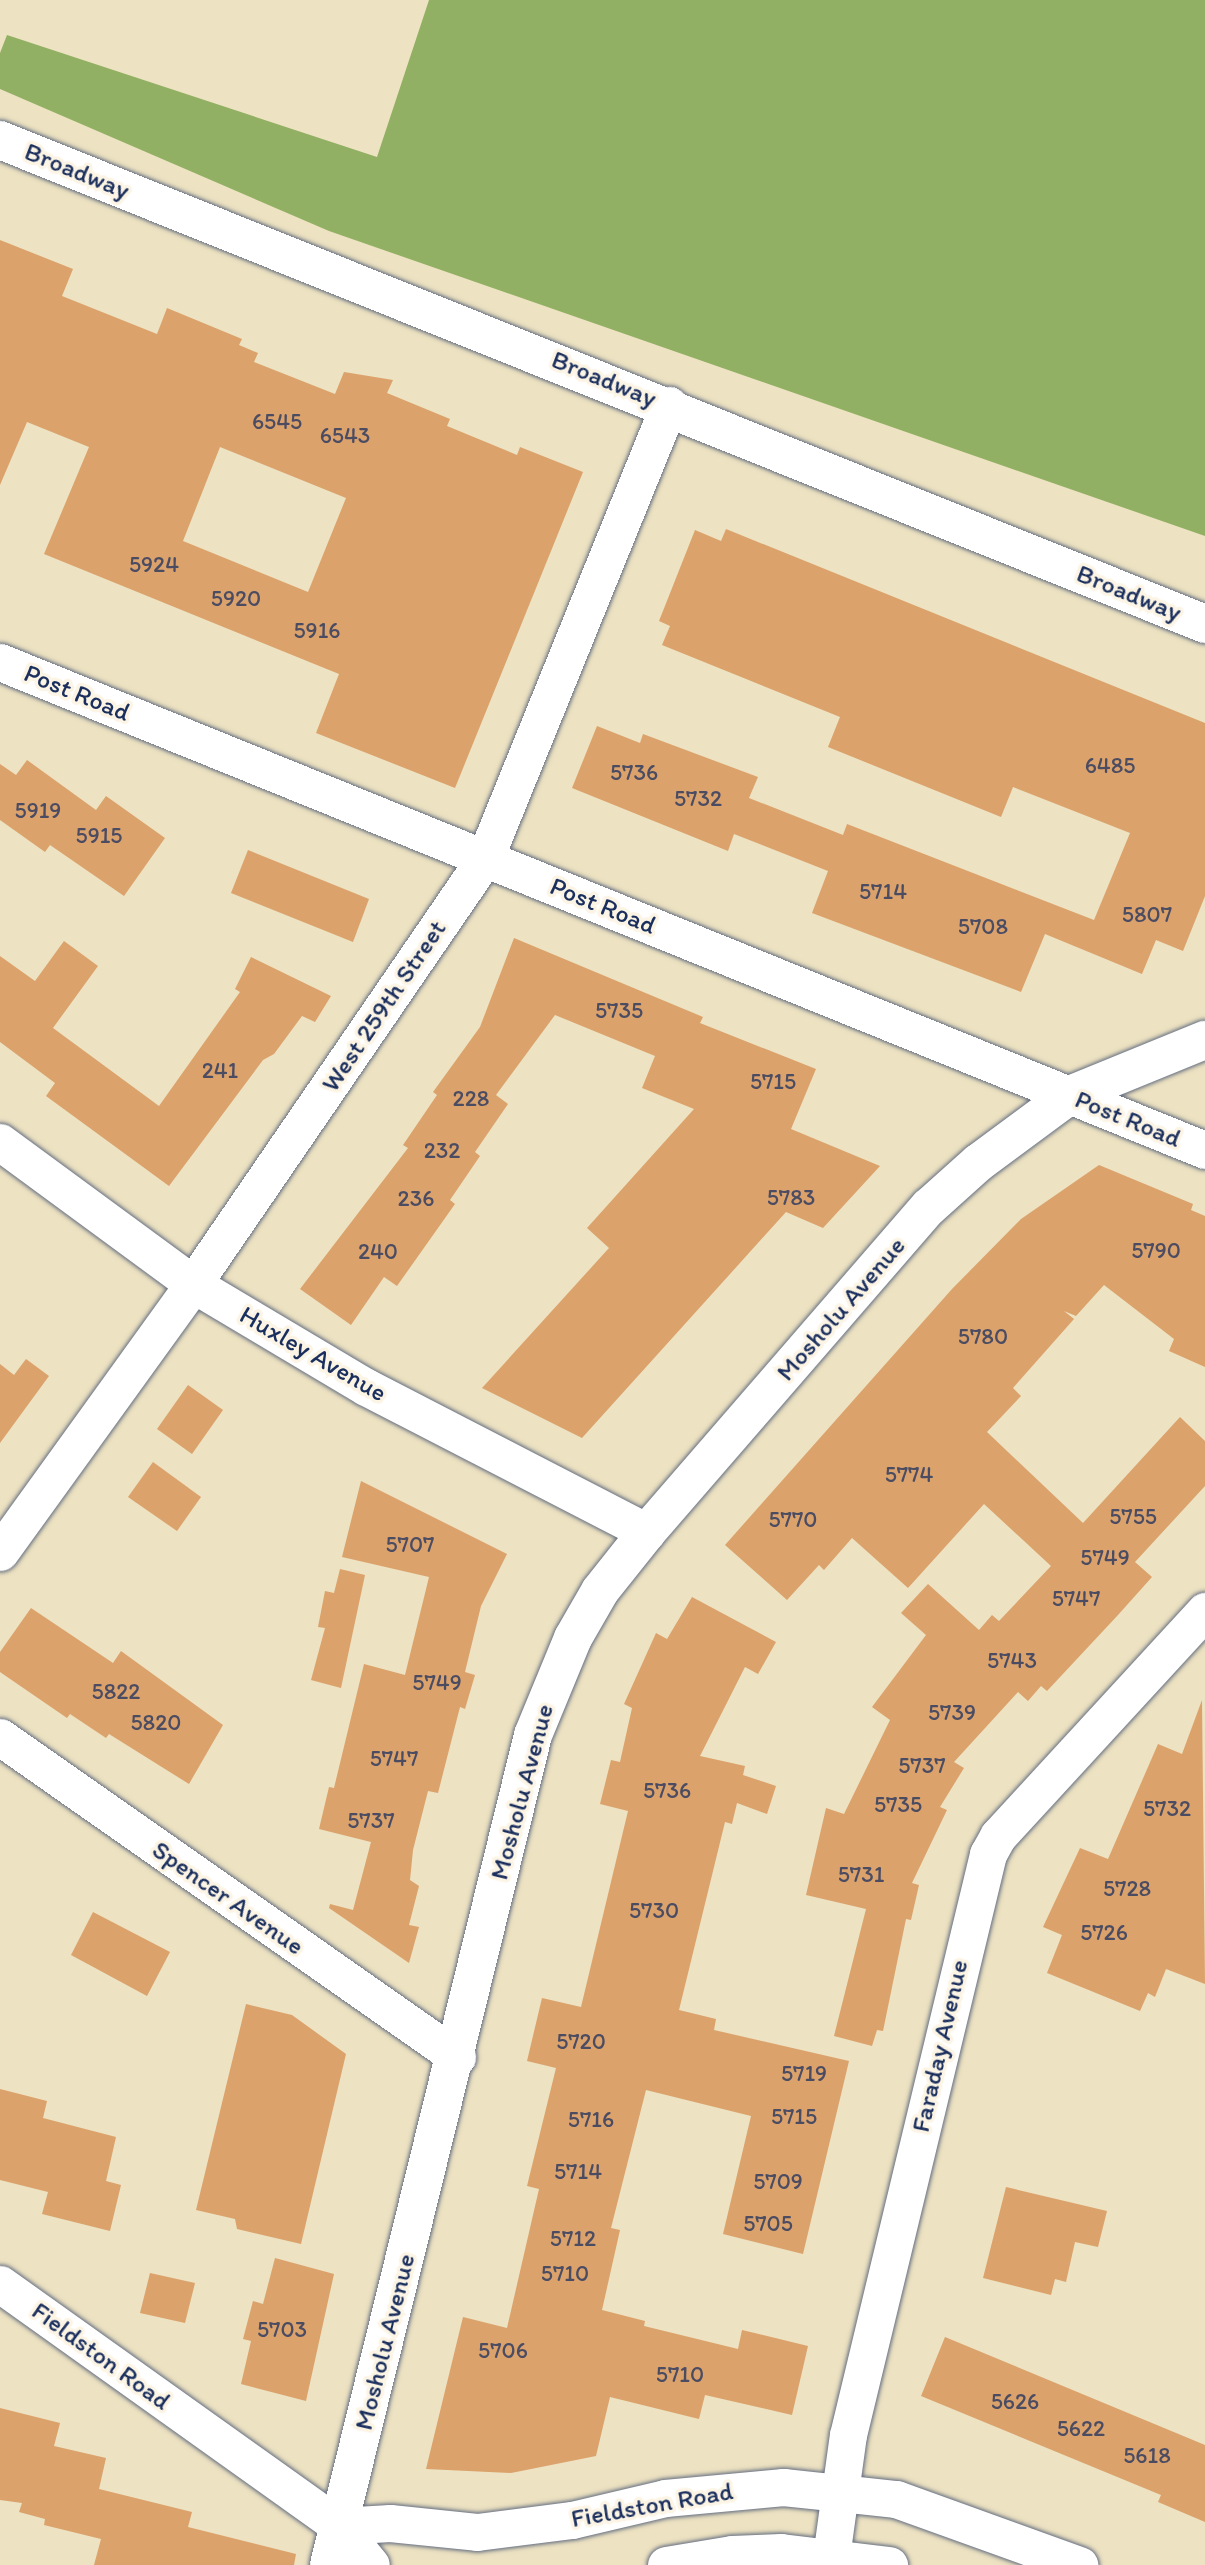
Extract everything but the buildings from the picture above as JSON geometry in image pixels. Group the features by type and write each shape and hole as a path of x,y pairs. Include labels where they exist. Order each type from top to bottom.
{"street":[{"name":"Broadway","path":"0,140 669,405 1205,624"},
{"name":"West 259th Street","path":"0,1552 193,1284 485,858 669,405"},
{"name":"Post Road","path":"0,662 1205,1150"},
{"name":"Mosholu Avenue","path":"329,2565 541,1713 573,1638 600,1591 647,1532 929,1207 978,1163 1070,1095 1205,1040"},
{"name":"Huxley Avenue","path":"0,1142 193,1284 366,1387 647,1532"},
{"name":"Faraday Avenue","path":"831,2557 848,2435 988,1854 998,1836 1193,1643 1205,1611"},
{"name":"Spencer Avenue","path":"0,1737 457,2057"},
{"name":"Fieldston Road","path":"0,2284 339,2526 371,2565"},
{"name":"Fieldston Road","path":"339,2526 390,2524 477,2532 572,2520 665,2498 726,2489 838,2492 908,2503 1079,2565"},
{"path":"666,2565 732,2554 831,2557 889,2565"}],"green space":[{"path":"429,0 1205,0 1205,536 329,231 0,89 0,53 7,35 377,157"}]}
